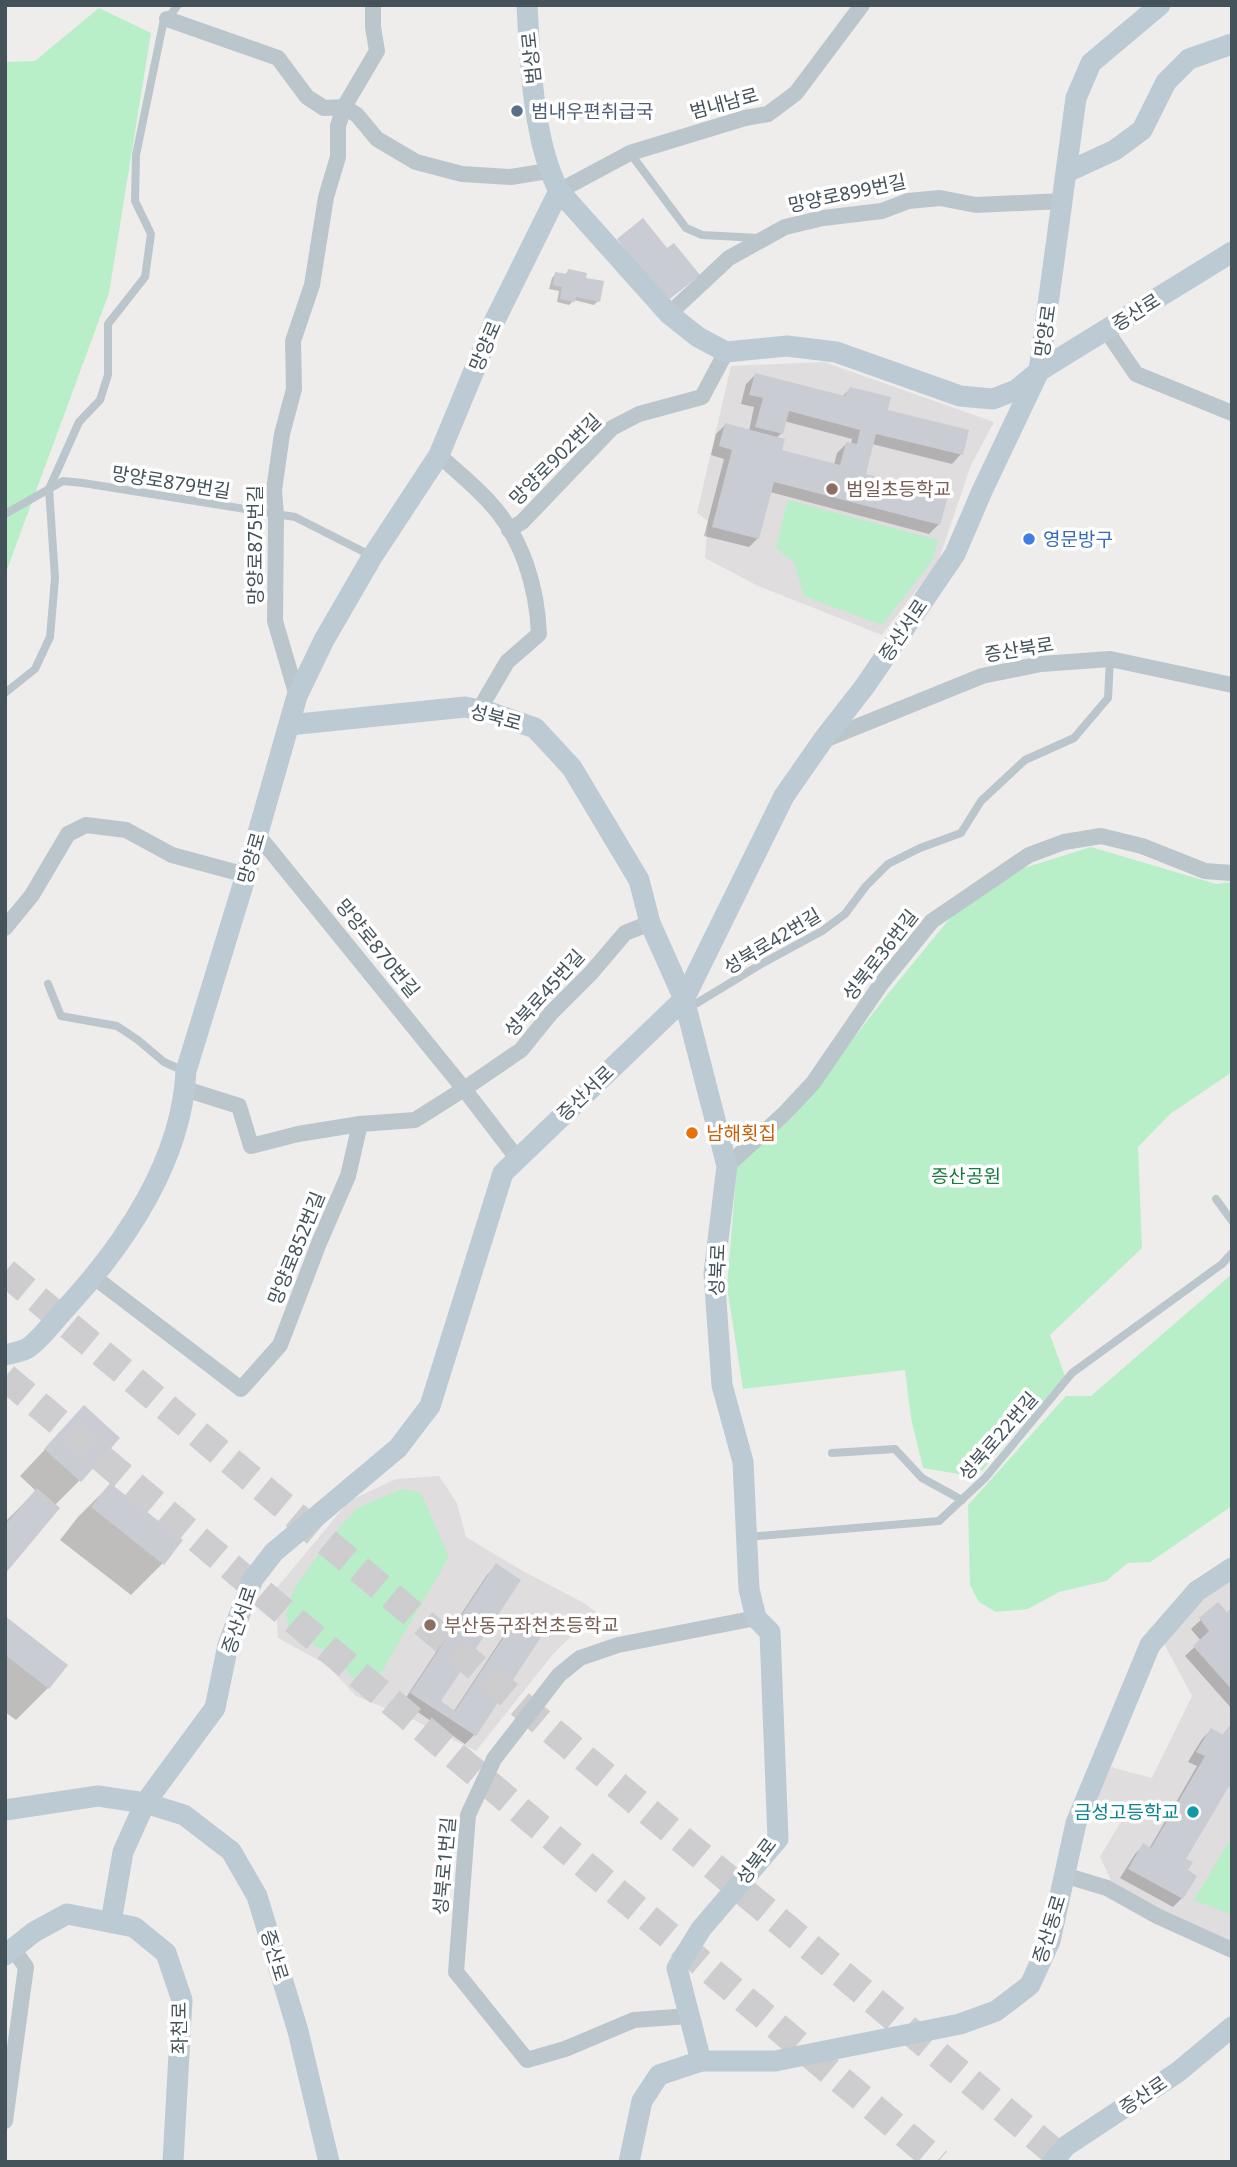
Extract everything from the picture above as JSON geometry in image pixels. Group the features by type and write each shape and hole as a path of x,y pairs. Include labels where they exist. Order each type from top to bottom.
{"street":[{"path":"344,107 377,51 373,5"},
{"name":"범상로","path":"527,5 538,121 548,171 559,191"},
{"name":"범내남로","path":"559,191 630,153 745,118 768,114 796,93 862,5"},
{"name":"망양로","path":"726,352 787,346 836,352 960,396 993,399 1016,390 1039,371 1076,98 1091,63 1160,5"},
{"path":"167,19 278,58 307,97 324,107 344,107 357,115 377,139 416,162 462,174 486,176 511,177 548,171"},
{"path":"1067,172 1115,150 1142,130 1166,82 1189,59 1232,44"},
{"name":"망양로875번길","path":"297,696 275,621 274,490 282,435 294,389 293,341 312,285 326,197 338,157 338,126 344,107"},
{"path":"559,191 669,314 698,337 726,352"},
{"name":"망양로","path":"5,1355 28,1349 94,1277 141,1210 170,1149 186,1080 297,696 324,640 372,556 439,455 495,320 559,191"},
{"name":"망양로899번길","path":"669,314 729,258 785,227 823,218 881,211 908,201 940,198 976,205 1063,201"},
{"name":"증산로","path":"1039,371 1232,252"},
{"path":"1106,330 1136,374 1232,413"},
{"name":"망양로902번길","path":"509,530 522,522 612,429 639,414 702,397 726,352"},
{"name":"증산서로","path":"145,1803 215,1709 228,1645 253,1579 274,1552 398,1448 430,1406 503,1173 684,999 784,796 865,687 955,554 1039,371"},
{"path":"439,455 492,505 509,530 522,552 538,613 539,634 507,662 479,710"},
{"name":"증산북로","path":"823,740 982,676 1041,664 1110,659 1232,685"},
{"name":"성북로","path":"289,725 465,707 536,728 572,768 639,880 650,923 684,999 727,1166 714,1273 722,1385 743,1462 749,1589 756,1618 770,1632 778,1839 701,1929 677,1968 702,2061"},
{"path":"5,928 32,895 68,834 86,825 126,830 172,855 246,875"},
{"name":"망양로870번길","path":"257,834 464,1089"},
{"name":"성북로36번길","path":"727,1166 785,1113 813,1083 881,984 932,921 1029,855 1065,842 1101,836 1142,846 1205,871 1232,873"},
{"name":"성북로45번길","path":"464,1089 522,1050 551,1013 591,973 625,933 650,923"},
{"path":"186,1080 239,1106 251,1146 298,1134 360,1124 415,1120 464,1089 517,1158"},
{"name":"망양로852번길","path":"94,1277 241,1389 280,1345 348,1176 360,1124"},
{"name":"증산동로","path":"629,2162 642,2101 659,2075 702,2061 775,2061 960,2024 996,2011 1030,1985 1049,1941 1076,1823 1150,1646 1197,1591 1232,1568"},
{"name":"성북로1번길","path":"690,2016 634,2021 565,2049 527,2060 456,1972 468,1815 494,1759 559,1675 580,1658 618,1645 756,1618"},
{"name":"증산로","path":"5,1810 98,1796 145,1803 184,1815 231,1851 257,1896 298,2031 329,2162"},
{"path":"111,1922 123,1852 145,1803"},
{"path":"1065,1875 1107,1888 1157,1916 1232,1950"},
{"name":"좌천로","path":"9,1952 34,1932 68,1914 134,1927 166,1953 182,2000 173,2162"},
{"path":"5,2121 26,1967 9,1952"},
{"name":"증산로","path":"1053,2162 1066,2146 1178,2072 1232,2027"}],"lane":[{"path":"5,693 35,669 50,638 55,578 49,489 79,422 100,400 108,375 108,324 145,277 151,234 135,201 136,155 163,24 178,5"},
{"path":"630,153 686,228 702,235 765,237"},
{"name":"망양로879번길","path":"5,514 63,481 83,483 295,517 372,556"},
{"name":"성북로42번길","path":"684,999 697,1003 822,931 845,914 866,886 888,864 919,848 961,833 981,801 1026,760 1074,738 1108,698 1110,659"},
{"path":"48,984 61,1016 117,1026 186,1080"},
{"path":"1216,1199 1232,1221"},
{"name":"성북로22번길","path":"747,1537 939,1521 985,1478 1072,1373 1222,1264 1232,1253"},
{"path":"832,1453 895,1449 922,1478 962,1500"}],"shaded area":[{"name":"범일초등학교","path":"824,362 994,422 971,465 938,562 882,635 758,586 705,558 708,521 697,513 731,366"},
{"name":"부산동구좌천초등학교","path":"439,1476 457,1503 466,1537 596,1612 554,1653 476,1751 414,1720 356,1696 327,1665 278,1638 275,1590 349,1501 396,1479"},
{"path":"1232,1574 1232,1944 1119,1897 1100,1857 1127,1811 1094,1801 1111,1767 1152,1778 1192,1696 1163,1642 1204,1592"}],"green space":[{"path":"99,8 151,33 109,293 5,575 5,62 35,61"},
{"path":"788,500 938,540 932,561 882,625 804,596 794,562 776,548"},
{"name":"증산공원","path":"1091,847 1216,884 1232,882 1232,1072 1170,1114 1138,1147 1142,1248 1050,1335 1065,1376 976,1477 923,1468 911,1418 905,1370 743,1389 727,1287 737,1165 793,1117 951,917 1024,868"},
{"path":"1232,1274 1232,1506 1150,1562 1128,1563 1106,1581 1059,1592 1028,1609 996,1612 979,1602 970,1585 968,1505 1066,1396 1091,1396"},
{"path":"402,1489 421,1493 449,1557 374,1685 352,1678 338,1657 290,1634 286,1615 294,1589 331,1537 357,1508"},
{"path":"1232,1836 1232,1915 1194,1900"}],"building":[{"path":"643,218 667,248 674,243 700,275 666,302 617,239"},
{"path":"568,269 587,273 586,278 604,281 600,302 576,297 575,302 560,299 562,287 553,285 555,272 567,274"},
{"path":"755,373 845,396 850,387 891,397 888,410 969,430 963,455 876,434 866,474 948,496 940,525 774,482 759,539 712,527 732,450 719,446 725,423 785,439 782,450 840,465 846,442 857,444 860,430 789,411 783,434 755,427 763,398 749,395"},
{"path":"84,1405 120,1438 81,1482 44,1449"},
{"path":"110,1483 183,1540 164,1565 91,1507"},
{"path":"37,1488 60,1508 5,1574 5,1525"},
{"path":"496,1563 521,1580 441,1701 455,1711 515,1620 541,1637 476,1736 410,1693"},
{"path":"1218,1602 1227,1612 1232,1607 1232,1690 1193,1646 1209,1631 1199,1618"},
{"path":"5,1616 68,1665 49,1689 5,1655"},
{"name":"금성고등학교","path":"1232,1723 1232,1781 1186,1859 1193,1862 1188,1870 1197,1876 1183,1899 1128,1869 1143,1843 1151,1848 1205,1756 1196,1752 1211,1728 1223,1735"}],"tunnel":[{"path":"5,1272 1066,2162"},
{"path":"5,1377 938,2162"}],"place":[{"name":"범내우편취급국","path":"517,111"},
{"name":"범일초등학교","path":"832,489"},
{"name":"영문방구","path":"1029,539"},
{"name":"남해횟집","path":"692,1133"},
{"name":"부산동구좌천초등학교","path":"430,1625"},
{"name":"금성고등학교","path":"1193,1812"}]}
